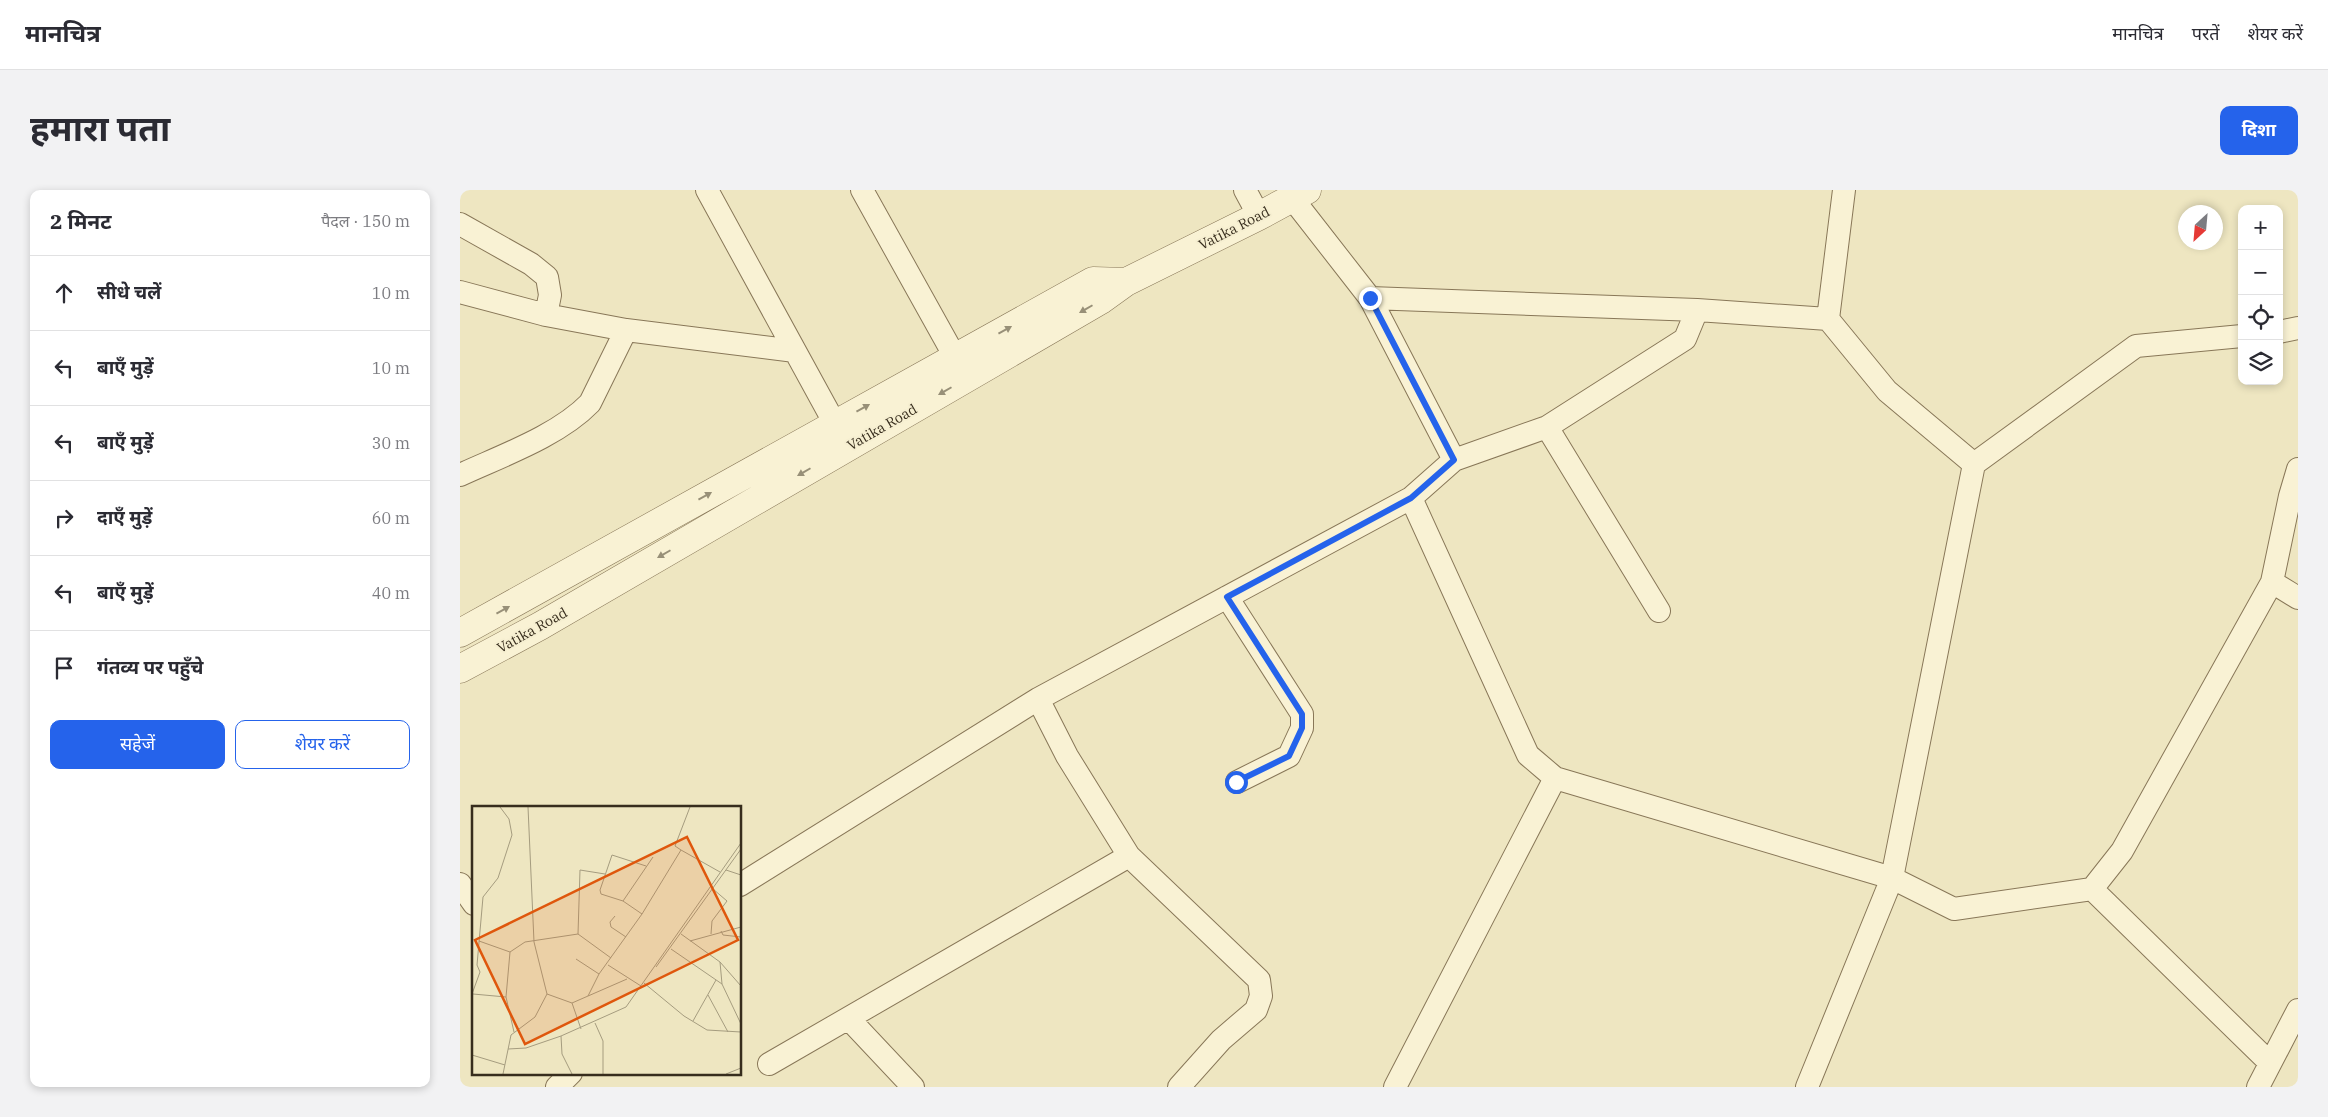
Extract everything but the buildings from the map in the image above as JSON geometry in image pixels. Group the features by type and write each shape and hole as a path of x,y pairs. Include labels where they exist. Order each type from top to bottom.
{"street":[{"path":"707,190 834,424"},
{"path":"862,190 956,357"},
{"path":"1245,190 1259,216"},
{"path":"1828,319 1844,190"},
{"path":"1299,194 1370,298 1454,460"},
{"name":"Vatika Road","path":"460,669 557,616 1101,300 1126,282 1299,194"},
{"path":"460,224 531,264 547,277 550,295 546,315"},
{"path":"460,633 1093,281 1126,282"},
{"path":"460,292 546,315 626,330 795,351"},
{"path":"1370,298 1696,310 1828,319 1888,391 1974,464"},
{"path":"741,884 1038,699 1411,498 1454,460 1548,427 1685,339 1696,310"},
{"path":"2283,331 2298,328"},
{"path":"460,475 563,426 580,413 590,403 626,330"},
{"path":"1807,1087 1892,878 1974,464 2136,346 2238,336"},
{"path":"1548,427 1659,611"},
{"path":"1411,498 1528,755 1555,778 1892,878 1954,909 2092,889 2122,851 2272,582 2290,496 2298,469"},
{"path":"2272,582 2298,598"},
{"path":"1227,597 1302,714 1302,728 1289,756 1236,782"},
{"path":"1038,699 1067,756 1129,856 1260,980 1261,996 1256,1010 1221,1040 1179,1087"},
{"path":"1395,1087 1555,778"},
{"path":"769,1064 1129,856"},
{"path":"460,884 472,901"},
{"path":"2092,889 2270,1064"},
{"path":"2258,1087 2298,1010"},
{"path":"849,1019 913,1087"},
{"path":"557,1087 570,1074"}],"route":[{"path":"1236,782 1289,756 1302,728 1302,714 1227,597 1411,498 1454,460 1370,298"}]}
